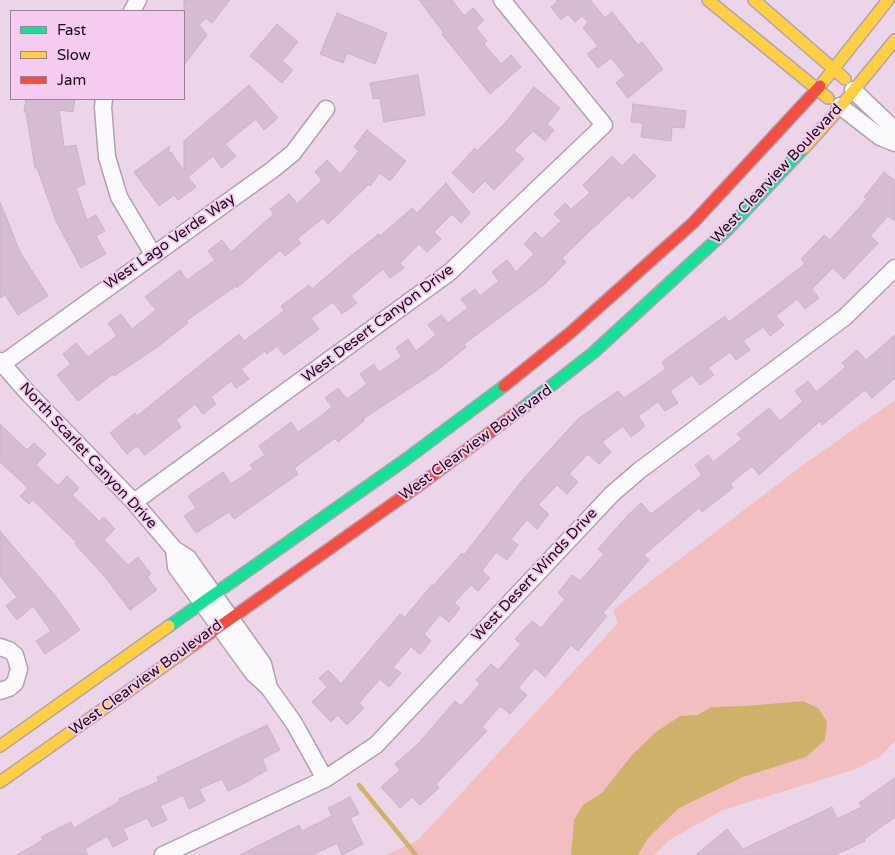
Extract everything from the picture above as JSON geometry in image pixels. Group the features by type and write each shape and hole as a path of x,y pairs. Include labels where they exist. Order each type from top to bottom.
{"street":[{"name":"West Desert Canyon Drive","path":"134,502 450,272 604,125 502,0"},
{"path":"708,0 817,90 880,136 895,142"},
{"path":"754,0 835,69 895,130"},
{"name":"West Clearview Boulevard","path":"0,746 404,460 500,389 570,333 693,223 817,90 888,0"},
{"name":"West Clearview Boulevard","path":"0,782 425,481 552,387 593,353 728,229 840,106 895,40"},
{"path":"104,100 107,157 119,197 153,254"},
{"name":"West Lago Verde Way","path":"1,363 293,153 326,109"},
{"name":"West Desert Winds Drive","path":"162,855 324,779 376,745 612,494 640,470 845,317 895,268"},
{"name":"North Scarlet Canyon Drive","path":"1,363 134,502 174,549 188,558 208,598 225,621 253,674 270,688 294,723 324,779"},
{"path":"0,647 9,650 15,655 20,669 15,683 9,688 0,691"}],"shaded area":[{"path":"895,400 895,741 881,756 856,769 723,810 671,839 654,855 386,855 418,840 618,623 613,610 803,465"},
{"path":"803,701 818,708 827,722 825,740 806,757 743,777 679,808 648,838 638,855 571,855 574,820 583,805 602,793 632,755 656,732 680,716 698,715 711,707"}],"building":[{"path":"184,0 230,0 212,23 206,18 199,25 207,35 185,64 185,10"},
{"path":"419,0 452,0 464,16 473,8 484,20 476,28 487,41 484,44 501,64 511,55 521,67 490,94 442,34 444,33"},
{"path":"556,0 590,0 605,18 612,12 638,45 642,42 663,69 628,98 616,83 625,75 611,58 598,68 587,54 598,46 583,28 588,22 582,16 575,22 568,14 561,20 551,7 558,1"},
{"path":"337,13 387,33 375,64 347,53 343,63 320,54"},
{"path":"277,24 298,42 282,61 293,70 282,83 250,56"},
{"path":"418,75 425,115 384,122 380,98 373,99 370,83"},
{"path":"249,85 278,118 264,130 256,119 225,144 236,156 222,168 213,156 188,177 196,187 178,200 174,195 159,206 134,172 170,146 168,154 171,152 184,171 184,141"},
{"path":"534,87 560,108 547,124 554,130 545,141 533,131 514,150 524,159 494,190 485,181 473,193 452,173 475,148 477,151 506,122"},
{"path":"26,100 75,100 73,112 59,110 64,147 76,145 85,184 76,188 87,220 96,215 105,231 96,236 106,254 81,268 56,221 37,168 35,168 26,112 24,112"},
{"path":"633,104 686,111 684,128 672,127 671,141 641,137 643,123 631,122"},
{"path":"367,130 406,161 390,181 380,173 370,186 369,184 328,224 323,218 297,239 301,243 285,256 280,250 237,288 236,286 186,321 188,323 156,348 114,376 113,374 78,401 57,375 71,364 63,354 76,343 88,357 117,336 108,323 121,314 132,329 156,310 145,297 180,270 187,280 215,260 208,251 222,240 231,252 274,214 270,209 289,194 297,204 322,180 315,172 327,160 340,174 359,151 354,147"},
{"path":"634,154 656,176 632,199 629,195 562,258 566,262 545,284 464,344 466,347 439,369 363,419 364,421 338,442 335,438 294,468 298,474 234,519 229,512 196,533 184,516 196,508 188,496 223,472 231,484 253,469 250,465 265,455 259,446 291,422 298,432 321,416 332,407 325,398 338,388 347,399 367,384 360,374 374,364 379,372 402,357 396,348 408,339 416,351 436,335 428,325 441,315 448,323 468,308 461,299 475,289 480,296 499,281 492,272 507,260 516,272 534,254 524,244 535,232 542,239 561,221 554,214 565,203 571,209 590,193 583,185 612,156 622,166"},
{"path":"884,172 895,181 895,221 888,216 870,236 878,243 844,279 833,268 812,289 819,298 805,309 797,299 776,316 784,325 770,336 763,327 743,341 750,350 736,360 730,352 708,368 714,375 700,385 692,375 670,391 678,403 665,411 658,402 638,416 645,426 631,437 623,426 602,442 611,452 599,464 588,454 569,474 578,482 567,494 557,485 538,505 549,514 537,529 527,520 511,539 518,545 507,560 496,552 482,571 490,578 478,591 471,585 454,603 460,608 449,622 440,615 424,634 431,641 420,654 411,647 393,667 401,673 389,687 380,679 359,703 364,708 347,725 338,715 331,722 312,702 327,687 319,678 328,670 341,684 400,614 405,617 462,553 464,555 524,478 578,419 618,391 624,398 666,369 662,362 689,342 725,316 729,322 805,264 801,259 824,235 830,240 867,199 864,197"},
{"path":"446,183 470,213 461,223 452,214 434,232 441,239 427,252 419,244 400,263 404,268 390,278 383,269 351,296 357,303 342,314 333,302 311,318 319,329 284,355 277,346 267,354 265,351 241,369 249,379 236,388 231,381 211,397 216,404 203,414 195,404 176,420 181,427 145,455 137,446 127,454 110,433 135,413 137,416 239,334 244,341 284,311 281,306 309,285 312,289 379,234 380,236 412,208 417,213"},
{"path":"0,202 20,252 48,296 18,315 5,295 0,298"},
{"path":"895,335 895,378 872,398 865,390 822,425 820,421 759,475 752,466 730,484 733,488 702,512 699,508 644,555 649,560 603,613 607,616 578,651 571,645 545,677 535,668 518,688 527,695 510,714 500,706 482,727 487,731 436,784 439,788 420,805 412,797 400,808 381,787 400,770 395,764 419,743 455,701 461,706 480,684 476,680 491,664 498,670 521,644 515,639 532,621 541,628 565,599 558,593 572,575 580,581 604,554 598,549 627,516 641,503 651,514 702,475 695,465 708,455 713,462 742,439 737,434 769,408 780,421 803,401 795,391 808,381 816,392 846,367 842,363 857,350 866,360"},
{"path":"0,424 27,450 34,443 46,454 36,465 58,486 67,476 79,488 72,495 99,521 104,517 115,529 104,540 128,565 138,557 151,574 147,577 157,590 130,610 105,577 75,544 76,542 33,500 29,504 20,496 28,488 0,462"},
{"path":"0,531 57,598 80,630 45,654 36,641 51,631 33,606 17,620 6,606 17,597 0,576"},
{"path":"267,725 280,750 262,759 267,770 245,783 228,791 222,779 199,789 205,801 189,809 183,795 160,806 167,820 152,827 147,818 123,829 128,839 113,847 107,836 85,849 88,855 17,855 43,840 41,837 71,822 74,828 120,801 119,799 159,781 157,777"},
{"path":"895,778 895,817 864,839 865,841 835,855 696,855 727,829 743,849 832,807 837,819 862,807 859,803"},
{"path":"350,797 359,814 350,818 363,844 342,855 337,843 313,855 240,855 299,825 302,831 332,816 328,808"}],"waterway":[{"path":"359,785 416,855"}],"traffic: fast":[{"path":"520,410 593,353 728,229 804,148"},
{"path":"169,626 405,460 504,386"}],"traffic: slow":[{"path":"708,0 828,98"},
{"path":"754,0 845,79"},
{"path":"820,86 888,0"},
{"path":"804,148 895,40"},
{"path":"0,746 169,626"},
{"path":"0,782 192,646"}],"traffic: jam":[{"path":"504,386 570,333 693,223 820,86"},
{"path":"192,646 425,481 520,410"}]}
